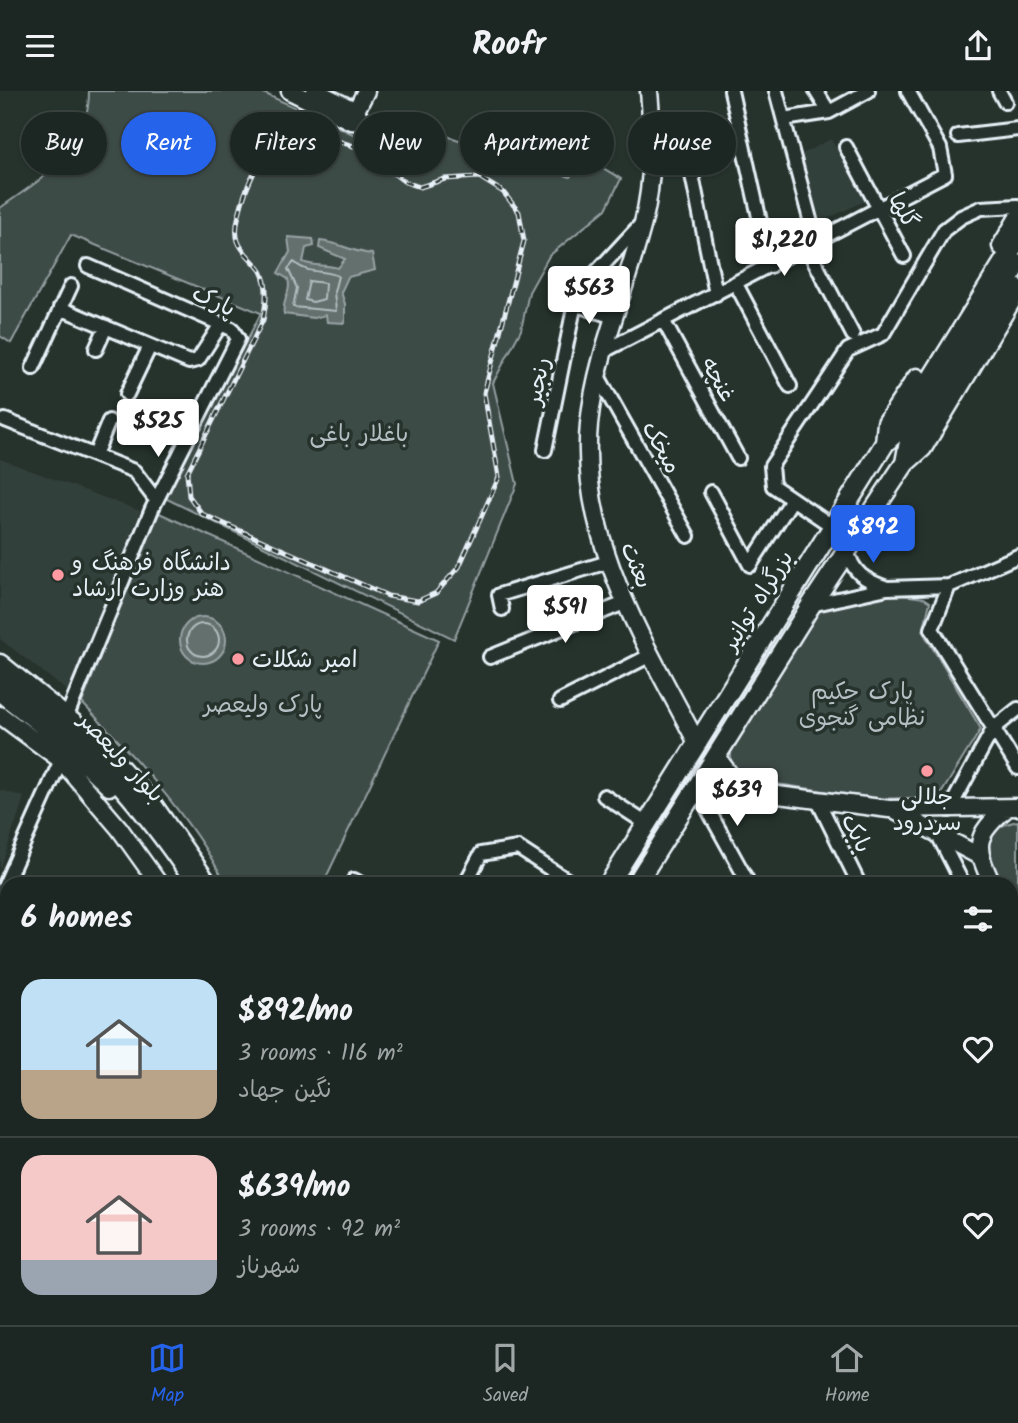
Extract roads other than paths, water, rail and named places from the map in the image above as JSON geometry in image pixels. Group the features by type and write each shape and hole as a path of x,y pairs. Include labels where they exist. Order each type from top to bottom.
{"highway":[{"path":"885,443 887,423 1018,219"},
{"name":"بزرگراه توانیر","path":"614,877 832,526 885,443 900,429 1018,239"},
{"path":"905,463 909,442 1018,264"},
{"path":"641,877 847,549 905,463 922,448 1018,289"}],"main road":[{"path":"290,91 353,116"},
{"path":"315,91 353,116"},
{"path":"353,116 366,91"},
{"name":"بعثت","path":"649,91 650,112"},
{"name":"بعثت","path":"650,175 643,222 614,317 589,424 590,461 594,503 608,562 697,743"},
{"path":"0,663 65,720 97,741 151,801 204,877"},
{"name":"بلوار ولیعصر","path":"0,677 65,720 137,803 190,877"},
{"name":"بلوار ولیعصر","path":"0,693 61,741 130,808 179,877"},
{"path":"0,715 61,760 119,828 154,877"},
{"path":"716,756 736,783 749,790"},
{"path":"697,786 749,790 889,809 1012,808"},
{"path":"989,877 979,856 983,832 1012,808"},
{"path":"889,809 935,830 979,856"}],"street":[{"path":"731,91 770,266"},
{"path":"776,91 811,245 853,335"},
{"path":"816,91 829,112"},
{"path":"784,119 829,112 868,91"},
{"path":"606,350 945,174 940,148 908,91"},
{"path":"958,136 1018,129"},
{"path":"736,136 740,135"},
{"name":"گلها","path":"846,147 904,256"},
{"path":"692,175 716,294"},
{"path":"832,526 773,486 771,466 848,350 883,334 944,230 961,217 981,208 1018,206"},
{"name":"رنجبر","path":"545,450 574,304 584,284 643,222"},
{"name":"پارک","path":"65,720 156,501 238,339 232,329 88,266"},
{"path":"736,284 790,386"},
{"path":"33,368 71,286"},
{"path":"574,304 614,317"},
{"path":"60,308 188,362 198,360 221,324"},
{"name":"غنچه","path":"663,320 738,458"},
{"path":"96,349 106,327"},
{"path":"127,394 150,346"},
{"name":"میخک","path":"599,378 688,536"},
{"path":"5,420 134,471 156,501"},
{"path":"95,455 109,421"},
{"path":"711,492 750,565 792,500"},
{"path":"847,549 855,572 887,588"},
{"path":"811,605 887,588 949,586 1018,556"},
{"path":"502,609 499,595 608,562"},
{"path":"949,586 932,629 1018,768"},
{"path":"491,657 627,602"},
{"path":"560,701 652,655"},
{"path":"949,810 993,729 1018,709"},
{"path":"9,877 61,760"},
{"path":"697,786 745,877"},
{"path":"604,796 648,824"},
{"name":"بابک","path":"818,801 856,877"},
{"path":"935,830 959,877"},
{"path":"470,877 481,854 518,848 562,877"}],"water":[{"path":"288,237 313,239 314,246 306,248 303,262 312,264 338,268 345,259 319,248 320,241 372,254 375,270 348,277 341,292 345,304 345,323 327,322 326,315 314,318 284,314 289,284 288,279 278,273 290,252"},
{"path":"203,617 220,623 226,640 220,657 203,663 186,657 180,640 186,623"}],"railway":[{"path":"305,136 331,139 360,148 405,182 420,187 445,179 479,177 503,192 519,212 524,241 484,393 499,477 459,567 436,593 418,601 388,596 202,514 189,496 187,473 263,320 266,295 264,277 242,249 237,236 242,203 251,178 263,159 280,146 305,136"}],"place":[{"name":"دانشگاه فرهنگ و هنر وزارت ارشاد","path":"58,575"},
{"name":"امیر شکلات","path":"238,659"},
{"name":"جلالی سردرود","path":"927,771"}],"park label":[{"name":"باغلار باغی","path":"359,433"},
{"name":"پارک ولیعصر","path":"263,704"},
{"name":"پارک حکیم نظامی گنجوی","path":"862,704"}]}
